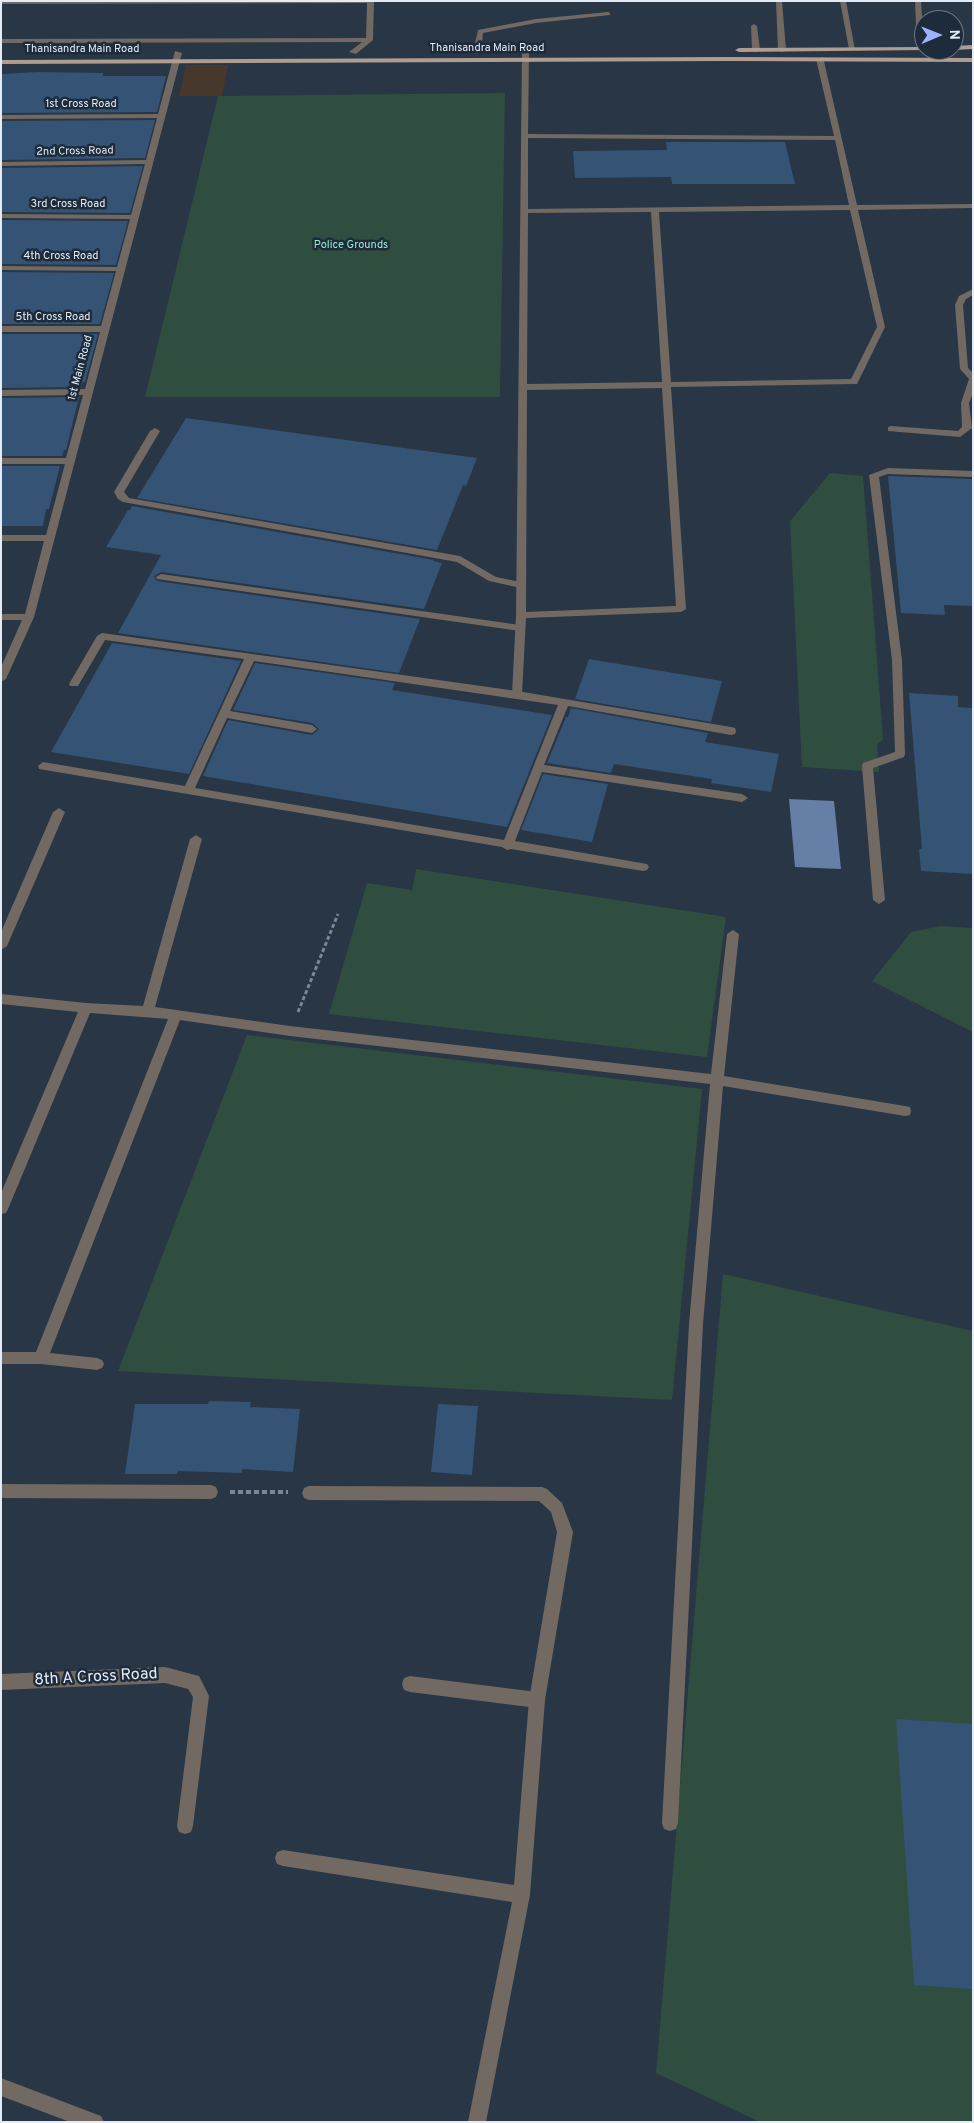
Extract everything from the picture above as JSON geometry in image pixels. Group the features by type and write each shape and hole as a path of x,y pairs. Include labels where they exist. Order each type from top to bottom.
{"main road":[{"path":"732,50 914,49"},
{"name":"Thanisandra Main Road","path":"265,52 477,52 525,56 683,51"},
{"name":"Thanisandra Main Road","path":"168,52 177,56 188,52"},
{"name":"Thanisandra Main Road","path":"1,62 177,56 525,56 973,60"}],"street":[{"path":"1,2 371,1 369,40"},
{"path":"779,1 782,50"},
{"path":"843,1 853,49"},
{"path":"477,52 480,31 536,21 608,14"},
{"path":"754,26 756,50"},
{"path":"1,41 369,40"},
{"path":"353,52 369,40"},
{"name":"1st Main Road","path":"1,679 28,617 177,56"},
{"path":"518,694 521,614 525,56"},
{"path":"522,387 854,382 881,327 820,59"},
{"name":"1st Cross Road","path":"1,117 160,116"},
{"path":"525,136 838,138"},
{"name":"2nd Cross Road","path":"1,164 148,162"},
{"path":"524,210 973,206"},
{"path":"521,614 681,609 655,209"},
{"name":"3rd Cross Road","path":"1,216 134,217"},
{"name":"4th Cross Road","path":"1,268 120,269"},
{"path":"891,429 960,434 967,428 965,402 973,378 964,368 960,305 962,298 973,291"},
{"name":"5th Cross Road","path":"1,329 104,329"},
{"path":"1,394 88,392"},
{"path":"155,431 119,492 121,497 126,500 460,559 493,579 521,585"},
{"path":"1,461 70,461"},
{"path":"879,900 867,766 900,754 897,660 874,475 888,472 973,474"},
{"path":"1,538 49,538"},
{"path":"161,576 520,628"},
{"path":"1,617 28,617"},
{"path":"74,684 102,636 518,694 731,730"},
{"path":"188,791 250,657"},
{"path":"507,846 564,702"},
{"path":"224,714 312,729"},
{"path":"43,766 643,868"},
{"path":"538,768 742,798"},
{"path":"1,946 59,812"},
{"path":"148,1011 196,839"},
{"path":"670,1823 696,1324 716,1080 733,934"},
{"path":"1,998 86,1008 148,1011 290,1031 716,1080 905,1111"},
{"path":"1,1209 86,1008"},
{"path":"41,1358 176,1015"},
{"path":"1,1358 41,1358 98,1364"},
{"path":"1,1491 211,1492"},
{"path":"309,1492 542,1494 556,1508 565,1532 537,1700 522,1895 477,2122"},
{"name":"8th A Cross Road","path":"1,1682 165,1674 193,1682 201,1696 185,1826"},
{"path":"410,1684 537,1700"},
{"path":"283,1858 522,1895"},
{"path":"1,2087 95,2122"}],"path":[{"path":"290,1031 338,914"},
{"path":"211,1492 309,1492"}],"shaded area":[{"path":"186,65 228,65 222,96 179,96"}],"green space":[{"name":"Police Grounds","path":"505,93 500,397 145,397 218,96"},
{"path":"830,473 863,476 883,739 877,745 879,772 802,767 790,521"},
{"path":"416,869 726,917 707,1057 329,1014 367,883 412,890"},
{"path":"941,926 973,928 973,1032 872,981 911,932"},
{"path":"247,1035 702,1089 672,1400 118,1371"},
{"path":"723,1274 973,1331 973,2122 760,2122 656,2073"}],"water":[{"path":"789,799 834,801 841,869 795,867"}],"building":[{"path":"38,72 103,73 103,76 166,76 157,112 1,113 1,74"},
{"path":"155,120 145,158 1,160 1,121"},
{"path":"666,142 785,142 795,184 672,184 671,177 575,178 573,151 667,150"},
{"path":"143,166 130,213 1,212 1,168"},
{"path":"1,220 128,221 116,265 1,264"},
{"path":"1,272 114,273 100,324 1,324"},
{"path":"1,334 98,334 85,382 83,382 81,387 1,388"},
{"path":"79,397 66,450 64,450 62,456 1,456 1,398"},
{"path":"186,418 477,458 466,486 463,485 437,550 137,498"},
{"path":"1,466 60,466 49,509 46,509 43,526 1,526"},
{"path":"888,476 973,479 973,606 944,605 945,615 901,613"},
{"path":"132,506 434,560 442,563 424,609 161,572 154,576 157,581 420,619 399,673 118,633 161,555 106,547"},
{"path":"112,643 241,661 189,774 51,752"},
{"path":"589,659 722,681 711,722 575,699"},
{"path":"255,663 395,683 392,690 552,715 507,827 203,776 228,720 312,735 319,729 312,723 233,710"},
{"path":"909,693 958,696 958,707 973,708 973,874 921,871 919,849 922,849"},
{"path":"571,708 708,733 705,742 779,754 771,792 711,783 712,779 614,764 611,773 547,763"},
{"path":"543,774 608,784 592,842 521,830"},
{"path":"209,1401 251,1402 250,1407 300,1409 293,1472 242,1469 242,1473 178,1471 177,1474 125,1474 135,1404 208,1404"},
{"path":"438,1404 478,1406 472,1475 431,1472"},
{"path":"896,1719 973,1724 973,1989 914,1985"}]}
